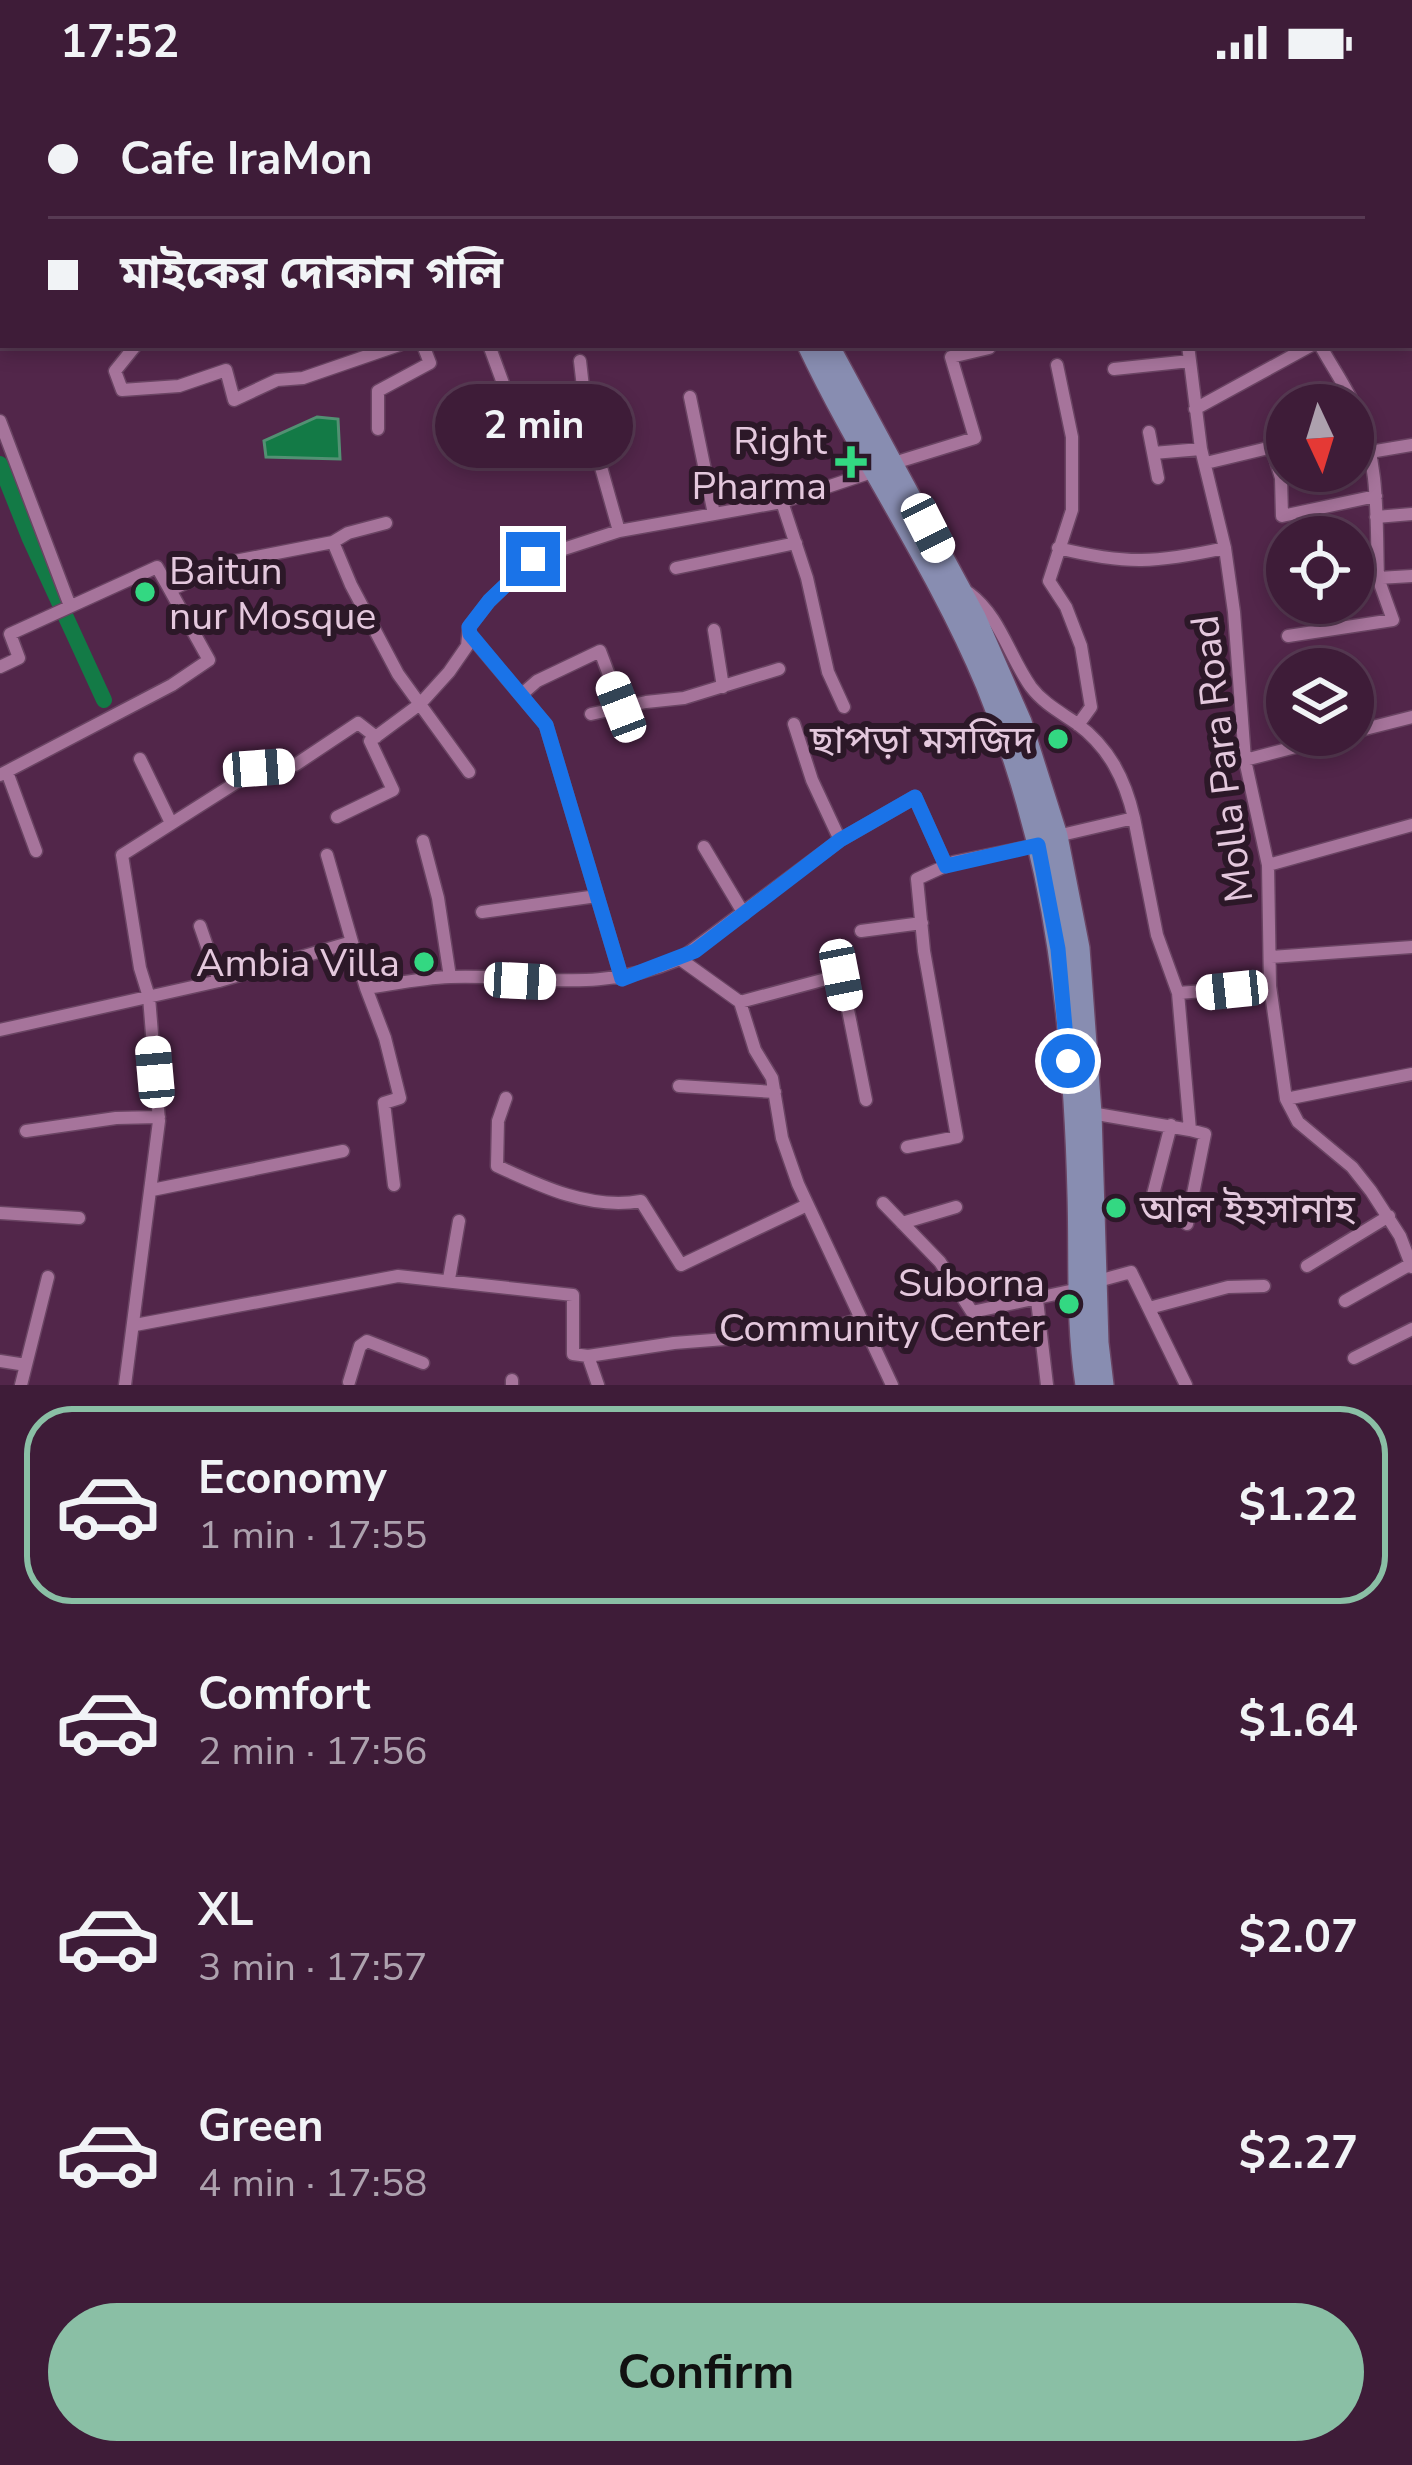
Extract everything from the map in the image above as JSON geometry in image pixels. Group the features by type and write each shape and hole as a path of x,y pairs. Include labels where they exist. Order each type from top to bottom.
{"street":[{"path":"133,348 115,370 122,390 179,386 226,370 234,400 277,380 303,378 390,348"},
{"path":"378,429 378,391 430,363 425,348"},
{"path":"482,407 508,397 490,348"},
{"path":"809,348 836,404 885,466 949,570 1008,690 1079,948 1074,1017 1078,1190 1088,1285"},
{"path":"829,348 986,685 1048,840"},
{"path":"337,817 393,790 370,746 449,672 467,646 469,627 533,559 619,531 782,502 975,438 951,357 989,348"},
{"name":"Molla Para Road","path":"1189,348 1195,409 1234,613 1245,760 1268,865 1270,986 1286,1099"},
{"path":"1195,409 1310,348"},
{"path":"1318,348 1340,384"},
{"path":"580,361 586,415 619,531"},
{"path":"1114,369 1190,361"},
{"path":"1057,365 1072,437 1072,510 1049,581 1066,607 1081,646 1091,707 1078,724"},
{"path":"690,397 714,514"},
{"path":"0,422 64,608"},
{"path":"1149,432 1158,478"},
{"path":"1374,451 1412,445"},
{"path":"1153,453 1204,456 1272,447 1281,478 1282,516 1376,496"},
{"path":"1288,636 1393,620 1378,578 1374,481"},
{"path":"782,502 828,672 844,707"},
{"path":"1376,517 1412,514"},
{"path":"170,590 235,561 333,542 348,533 386,524"},
{"path":"333,542 398,674 470,772"},
{"path":"676,568 796,543"},
{"path":"1058,548 1109,561 1150,563 1225,548"},
{"path":"0,667 19,658 10,634 157,567 209,660 172,685 3,774 36,851"},
{"path":"949,570 991,613 1034,691 1107,751 1120,774 1134,818 1157,935 1178,993 1190,1130"},
{"path":"1378,578 1412,576"},
{"path":"714,631 723,687"},
{"path":"470,634 546,725 622,979"},
{"path":"521,695 536,681 600,651 621,707"},
{"path":"591,714 684,698 779,669"},
{"path":"1374,727 1412,718"},
{"path":"125,1385 159,1118 149,997 122,855 259,768 295,765 358,723 376,737"},
{"path":"794,724 812,780 840,840"},
{"path":"1245,760 1266,755"},
{"path":"140,760 171,823"},
{"path":"366,988 450,977 555,983 622,979 680,958 840,840 915,797 946,866"},
{"path":"908,1147 957,1137 916,878 946,866 1134,818"},
{"path":"1268,865 1412,825"},
{"path":"423,841 438,898 450,977"},
{"path":"704,847 744,914"},
{"path":"327,855 400,1099 384,1102 394,1185"},
{"path":"482,913 597,896"},
{"path":"861,931 922,923"},
{"path":"200,926 219,981"},
{"path":"0,1030 219,981 352,942"},
{"path":"1271,957 1412,947"},
{"path":"680,958 740,1002 775,1092 782,1138 807,1204 892,1385"},
{"path":"740,1002 841,975 866,1100"},
{"path":"1178,993 1270,986"},
{"path":"1074,1017 1091,1114 1086,1385"},
{"path":"1345,1301 1412,1266 1406,1233 1352,1167 1298,1123 1286,1099 1412,1074"},
{"path":"679,1086 775,1092"},
{"path":"506,1098 498,1121 497,1166 542,1186 608,1204 641,1201 682,1265 807,1204"},
{"path":"1091,1114 1204,1134 1187,1224"},
{"path":"26,1131 159,1118"},
{"path":"1150,1206 1171,1126"},
{"path":"152,1190 343,1151"},
{"path":"883,1203 940,1262 972,1312 1037,1300 1131,1272 1186,1385"},
{"path":"902,1223 956,1207"},
{"path":"0,1213 80,1218"},
{"path":"1307,1266 1389,1216"},
{"path":"449,1279 459,1221"},
{"path":"21,1385 48,1276"},
{"path":"135,1324 398,1276 573,1295 573,1354 589,1356 674,1343 818,1332 861,1319"},
{"path":"1149,1308 1228,1287 1264,1286"},
{"path":"1037,1300 1047,1385"},
{"path":"1354,1358 1412,1329"},
{"path":"1089,1330 1103,1385"},
{"path":"351,1384 360,1346 367,1341 423,1363"},
{"path":"589,1356 598,1385"},
{"path":"0,1361 26,1365"}],"shaded area":[{"path":"317,417 338,419 340,459 266,457 264,441"}],"waterway":[{"path":"0,464 104,700"}],"place":[{"name":"Right Pharma","path":"851,462"},
{"name":"Baitun nur Mosque","path":"145,592"},
{"name":"ছাপড়া মসজিদ","path":"1058,739"},
{"name":"Ambia Villa","path":"424,962"},
{"name":"আল ইহসানাহ","path":"1116,1208"},
{"name":"Suborna Community Center","path":"1069,1304"}],"route":[{"path":"533,559 489,601 469,627 470,634 546,725 622,979 695,951 840,840 915,797 946,866 1038,845 1058,949 1068,1061"}]}
